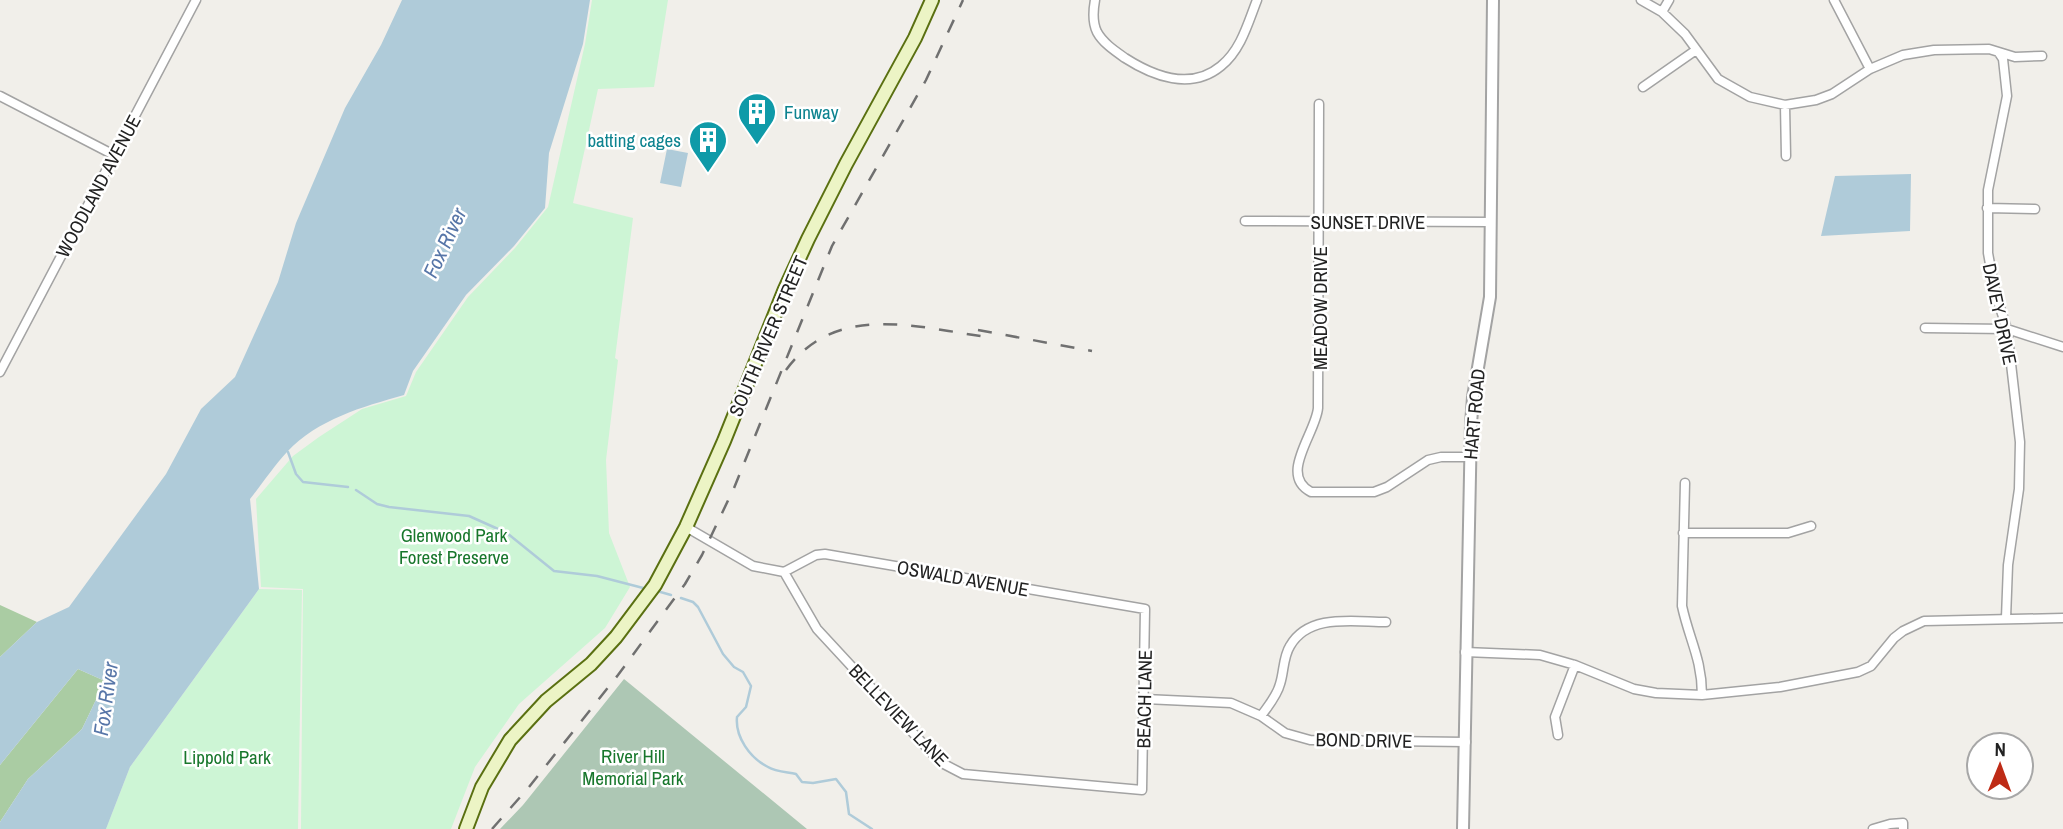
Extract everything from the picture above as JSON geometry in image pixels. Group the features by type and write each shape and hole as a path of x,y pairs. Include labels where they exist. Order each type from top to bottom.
{"main road":[{"name":"SOUTH RIVER STREET","path":"466,829 482,787 510,740 546,701 591,664 617,636 654,585 686,527 805,247 846,164 915,38 932,0"}],"street":[{"name":"WOODLAND AVENUE","path":"0,372 196,0"},
{"path":"1095,0 1093,17 1096,30 1109,45 1147,71 1177,79 1204,75 1225,62 1241,41 1257,0"},
{"name":"HART ROAD","path":"1463,829 1473,397 1490,297 1493,0"},
{"path":"1641,0 1662,12 1685,34 1718,79 1750,97 1785,105 1808,102 1832,94 1870,69 1903,55 1934,50 1989,49 2025,58 2042,55"},
{"path":"1662,12 1669,0"},
{"path":"1834,0 1870,69"},
{"path":"1643,88 1696,50"},
{"name":"DAVEY DRIVE","path":"1999,53 2003,59 2007,96 1990,172 1987,253 2007,329 2017,407 2020,465 2018,501 2007,573 2006,618"},
{"path":"0,96 114,155"},
{"name":"MEADOW DRIVE","path":"1319,104 1321,222 1318,417 1304,444 1298,468 1299,481 1311,492 1374,492 1387,487 1427,460 1470,457"},
{"path":"1785,105 1786,156"},
{"path":"1987,208 2035,209"},
{"name":"SUNSET DRIVE","path":"1245,221 1491,222"},
{"path":"1925,328 2007,329 2063,348"},
{"path":"1685,483 1682,606 1698,653 1702,695"},
{"path":"1683,533 1788,533 1811,526"},
{"path":"686,527 753,566 784,572"},
{"name":"OSWALD AVENUE","path":"784,572 816,555 825,554 1145,609"},
{"name":"BELLEVIEW LANE","path":"784,572 817,629 940,762 950,769 963,774 1142,790"},
{"name":"BEACH LANE","path":"1142,790 1145,609"},
{"path":"1465,652 1539,655 1575,664 1634,689 1702,695 1780,687 1858,672 1871,666 1903,631 1924,621 2063,618"},
{"path":"1261,716 1277,693 1290,646 1311,626 1328,621 1386,622"},
{"path":"1558,735 1555,717 1575,664"},
{"name":"BOND DRIVE","path":"1145,699 1231,703 1261,716 1285,733 1310,740 1465,742"},
{"path":"1873,829 1890,824 1903,826"}],"green space":[{"name":"Glenwood Park Forest Preserve","path":"592,0 668,0 654,87 598,89 573,203 633,218 615,358 618,360 606,460 609,533 630,587 605,628 519,704 475,767 451,829 301,829 303,589 261,587 256,499 293,456 319,437 362,409 406,396 416,372 468,297 515,248 548,207 585,44"},
{"name":"Lippold Park","path":"259,589 302,590 298,829 106,829 130,767"},
{"path":"0,605 37,622 0,657"},
{"path":"78,669 105,681 82,729 28,779 0,822 0,765"},
{"name":"River Hill Memorial Park","path":"624,679 807,829 500,829 523,805"}],"water":[{"name":"Fox River","path":"402,0 590,0 583,44 549,153 545,208 514,246 466,295 413,371 404,395 341,416 312,431 287,452 250,499 259,589 130,767 106,829 0,829 0,822 28,779 82,729 105,681 78,669 0,765 0,657 37,622 69,607 166,474 201,409 235,377 278,282 296,223 345,108 381,45"},
{"path":"667,149 688,153 681,187 660,183"},
{"path":"1911,174 1910,231 1821,236 1835,176"}],"waterway":[{"path":"288,452 296,474 303,482 348,487"},
{"path":"356,490 377,504 389,507 469,516 507,533 554,571 597,576 647,589"},
{"path":"657,591 671,595"},
{"path":"681,598 698,607 723,654 734,667 743,672 751,686 746,707 737,717 738,732 745,746 761,763 771,769 796,774 802,782 836,779 846,792 849,814 872,829"}],"railway":[{"path":"492,829 618,675 685,584 702,555 734,488 832,246 926,80 963,0"},
{"path":"786,370 806,349 828,335 853,327 905,325 987,337"},
{"path":"978,330 1092,351"}],"place":[{"name":"Funway","path":"757,146"},
{"name":"batting cages","path":"708,174"}]}
